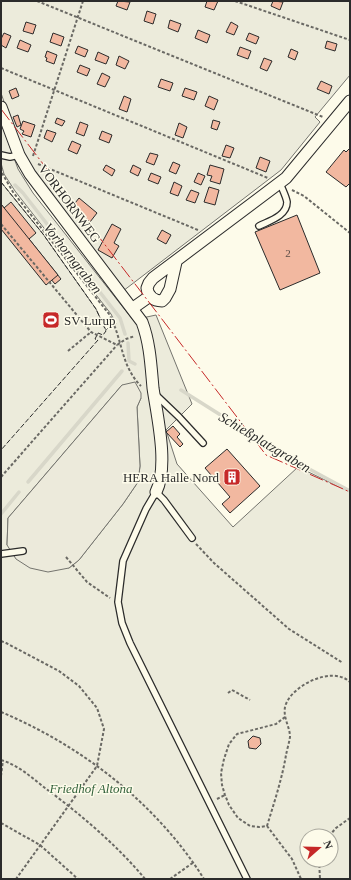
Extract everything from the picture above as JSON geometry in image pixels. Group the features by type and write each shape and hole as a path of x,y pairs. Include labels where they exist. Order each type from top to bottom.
{"street":[{"path":"176,262 170,289 162,301 157,301 150,296 147,288 149,283 176,262 210,236 280,183 301,162 350,101"},
{"name":"VORHORNWEG","path":"1,107 19,155 30,174 133,308 142,322 146,334 162,462 161,477 156,492"},
{"path":"133,308 150,296"}],"lane":[{"path":"1,155 10,157 19,155"},
{"path":"259,226 282,214 287,204 280,183"},
{"path":"154,393 203,443"},
{"path":"192,538 164,500 156,492 146,509 123,561 118,602 122,623 130,643 246,879"},
{"path":"1,554 23,551"}],"path":[{"path":"37,1 334,121"},
{"path":"83,1 31,162 210,236"},
{"path":"235,1 350,40"},
{"path":"1,68 280,183 304,196 350,233"},
{"path":"1,168 2,173 13,192 108,314 121,342 124,358 129,370 135,380 143,388"},
{"path":"1,224 91,332 117,345"},
{"path":"68,351 91,332"},
{"path":"1,477 117,345 132,337 146,334"},
{"path":"192,538 195,544 214,563 290,629 343,663"},
{"path":"66,557 87,582 118,602"},
{"path":"1,641 59,671 79,686 97,708 104,729 97,766 16,879"},
{"path":"267,826 283,774 290,738 289,728 285,718 285,707 289,698 308,683 320,677 336,676 350,682"},
{"path":"228,693 232,690 250,700"},
{"path":"1,712 24,721 56,739 97,766 128,791 164,825 194,862 204,879"},
{"path":"267,826 250,826 238,818 229,806 222,785 224,759 229,744 237,734 276,724 285,718"},
{"path":"1,776 2,760 20,769 69,806 131,862 145,879"},
{"path":"213,800 225,795"},
{"path":"336,828 350,818"},
{"path":"1,823 40,845 78,879"},
{"path":"267,826 292,859 301,879"},
{"path":"170,879 194,862"},
{"path":"318,868 320,879"}],"green space":[{"path":"1,1 350,1 350,75 315,117 320,122 281,170 123,291 25,163 1,93"},
{"name":"Friedhof Altona","path":"1,122 18,169 33,193 133,320 156,315 192,404 166,430 177,464 233,527 298,467 350,492 350,879 1,879 1,182 43,234 96,309 106,330 111,325 116,324 111,314 15,191 4,174 1,163","holes":["122,385 141,398 137,407 140,466 138,482 123,504 79,560 69,568 7,545 8,518"]}],"shaded area":[{"path":"135,382 141,393 141,398 137,407 140,466 138,482 123,504 79,560 69,568 48,572 30,568 16,559 7,545 8,518 122,385"}],"building":[{"path":"118,1 130,2 127,10 116,6"},
{"path":"207,1 218,1 214,10 205,7"},
{"path":"273,1 283,2 280,10 271,6"},
{"path":"147,11 156,14 153,24 144,21"},
{"path":"170,20 181,24 178,32 168,28"},
{"path":"26,22 36,25 33,34 23,31"},
{"path":"231,22 238,26 234,35 226,32"},
{"path":"198,30 210,35 207,43 195,38"},
{"path":"4,33 11,36 6,48 1,45 1,39"},
{"path":"53,33 64,37 61,46 50,42"},
{"path":"249,33 259,37 256,44 246,40"},
{"path":"20,40 31,45 28,52 17,48"},
{"path":"327,41 337,44 335,51 325,48"},
{"path":"78,46 88,50 85,57 75,53"},
{"path":"240,47 251,51 248,59 237,55"},
{"path":"291,49 298,52 295,60 288,57"},
{"path":"47,51 57,55 54,64 46,61 47,58 45,57"},
{"path":"98,52 109,57 106,64 95,60"},
{"path":"119,56 129,61 125,69 116,65"},
{"path":"264,58 272,61 267,71 260,68"},
{"path":"80,65 90,69 87,76 77,72"},
{"path":"102,73 110,77 105,87 97,84"},
{"path":"161,79 173,83 170,91 158,87"},
{"path":"321,81 332,86 329,94 317,89"},
{"path":"16,88 19,96 12,99 9,91"},
{"path":"185,88 197,92 194,100 182,96"},
{"path":"124,96 131,99 127,112 119,109"},
{"path":"209,96 218,100 214,110 205,106"},
{"path":"18,115 21,125 17,127 13,117"},
{"path":"57,118 65,121 62,126 55,123"},
{"path":"213,120 220,122 217,130 211,128"},
{"path":"23,121 35,125 31,137 22,134 24,131 20,129"},
{"path":"80,122 88,125 84,136 76,133"},
{"path":"179,123 187,127 183,138 175,135"},
{"path":"47,130 56,133 52,142 44,138"},
{"path":"102,131 112,135 109,143 99,139"},
{"path":"72,141 81,145 77,154 68,150"},
{"path":"226,145 234,148 230,158 222,156"},
{"path":"350,148 350,183 346,187 326,172 344,150 346,152"},
{"path":"150,153 158,155 154,165 146,162"},
{"path":"260,157 270,161 266,172 256,168"},
{"path":"173,162 180,165 176,174 169,171"},
{"path":"106,165 115,170 112,176 103,170"},
{"path":"133,165 141,169 138,176 130,172"},
{"path":"210,165 224,169 220,184 210,181 212,176 207,175"},
{"path":"151,173 161,177 158,184 148,180"},
{"path":"198,173 205,176 201,185 194,182"},
{"path":"174,182 182,186 178,196 170,193"},
{"path":"209,187 219,190 215,205 204,202"},
{"path":"191,190 199,193 195,203 186,200"},
{"path":"79,198 97,213 90,222 72,207"},
{"path":"11,202 36,233 29,239 61,279 55,284 1,220 1,204 4,208"},
{"path":"1,204 58,275 46,285 1,229"},
{"path":"297,215 320,273 280,290 255,232"},
{"path":"112,224 121,229 114,243 119,246 112,258 98,250"},
{"path":"162,230 171,235 166,244 157,239"},
{"path":"173,426 180,434 177,437 183,444 180,447 166,432"},
{"name":"HERA Halle Nord","path":"227,449 260,486 230,513 222,504 230,497 205,468"},
{"path":"253,736 260,738 261,744 256,749 249,748 248,741"}],"waterway":[{"name":"Vorhorngraben","path":"15,185 23,193 120,318 125,334"},
{"name":"Vorhorngraben","path":"128,343 129,361 135,364"},
{"name":"Schießplatzgraben","path":"28,482 122,371"},
{"name":"Schießplatzgraben","path":"181,390 287,457 350,491"},
{"name":"Schießplatzgraben","path":"1,514 19,492"}],"fence":[{"path":"1,182 43,234 96,309 106,331 103,335 98,333 95,339 98,340 1,450"}],"power":[{"path":"1,109 266,455 350,492"}],"place":[{"name":"SV Lurup","path":"51,320"},
{"name":"HERA Halle Nord","path":"232,477"}]}
